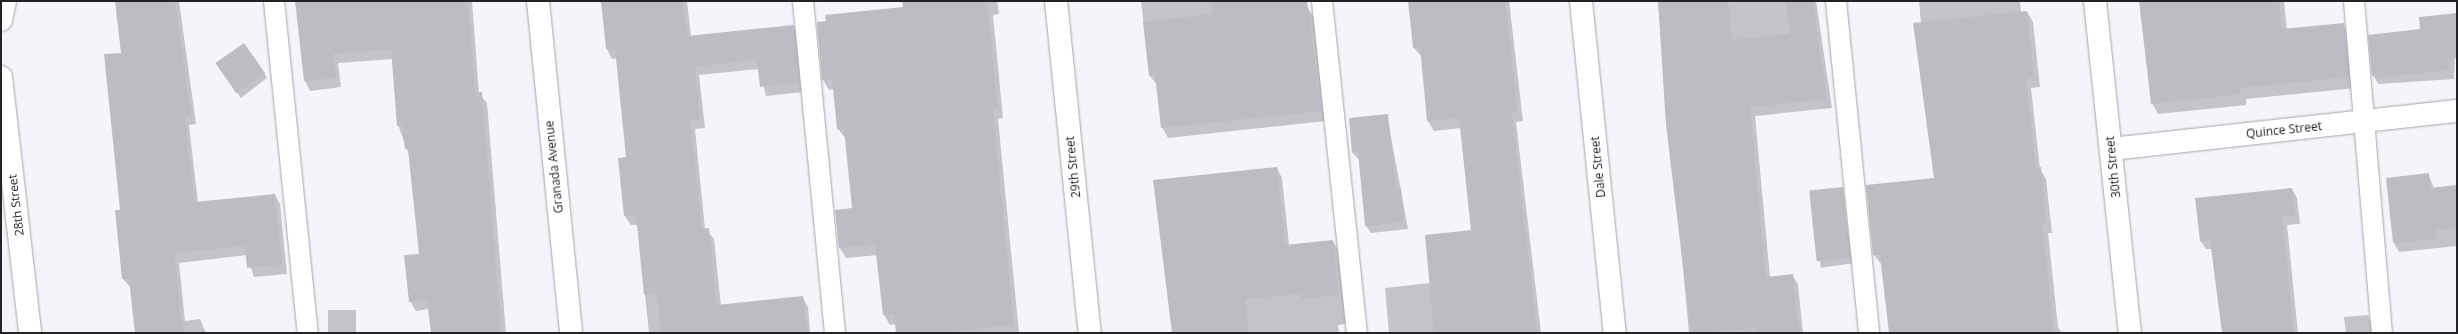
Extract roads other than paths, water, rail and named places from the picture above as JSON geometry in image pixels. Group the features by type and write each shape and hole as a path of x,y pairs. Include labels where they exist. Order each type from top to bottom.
{"street":[{"path":"1,20 5,1"},
{"name":"Granada Avenue","path":"538,1 571,333"},
{"name":"29th Street","path":"1056,1 1090,333"},
{"name":"Dale Street","path":"1581,1 1615,333"},
{"name":"30th Street","path":"2095,1 2130,333"},
{"name":"28th Street","path":"1,77 30,333"},
{"name":"Quince Street","path":"2111,149 2457,111"}],"lane":[{"path":"274,1 308,333"},
{"path":"803,1 835,333"},
{"path":"1322,1 1356,333"},
{"path":"1836,1 1869,333"},
{"path":"2354,1 2382,333"}]}
